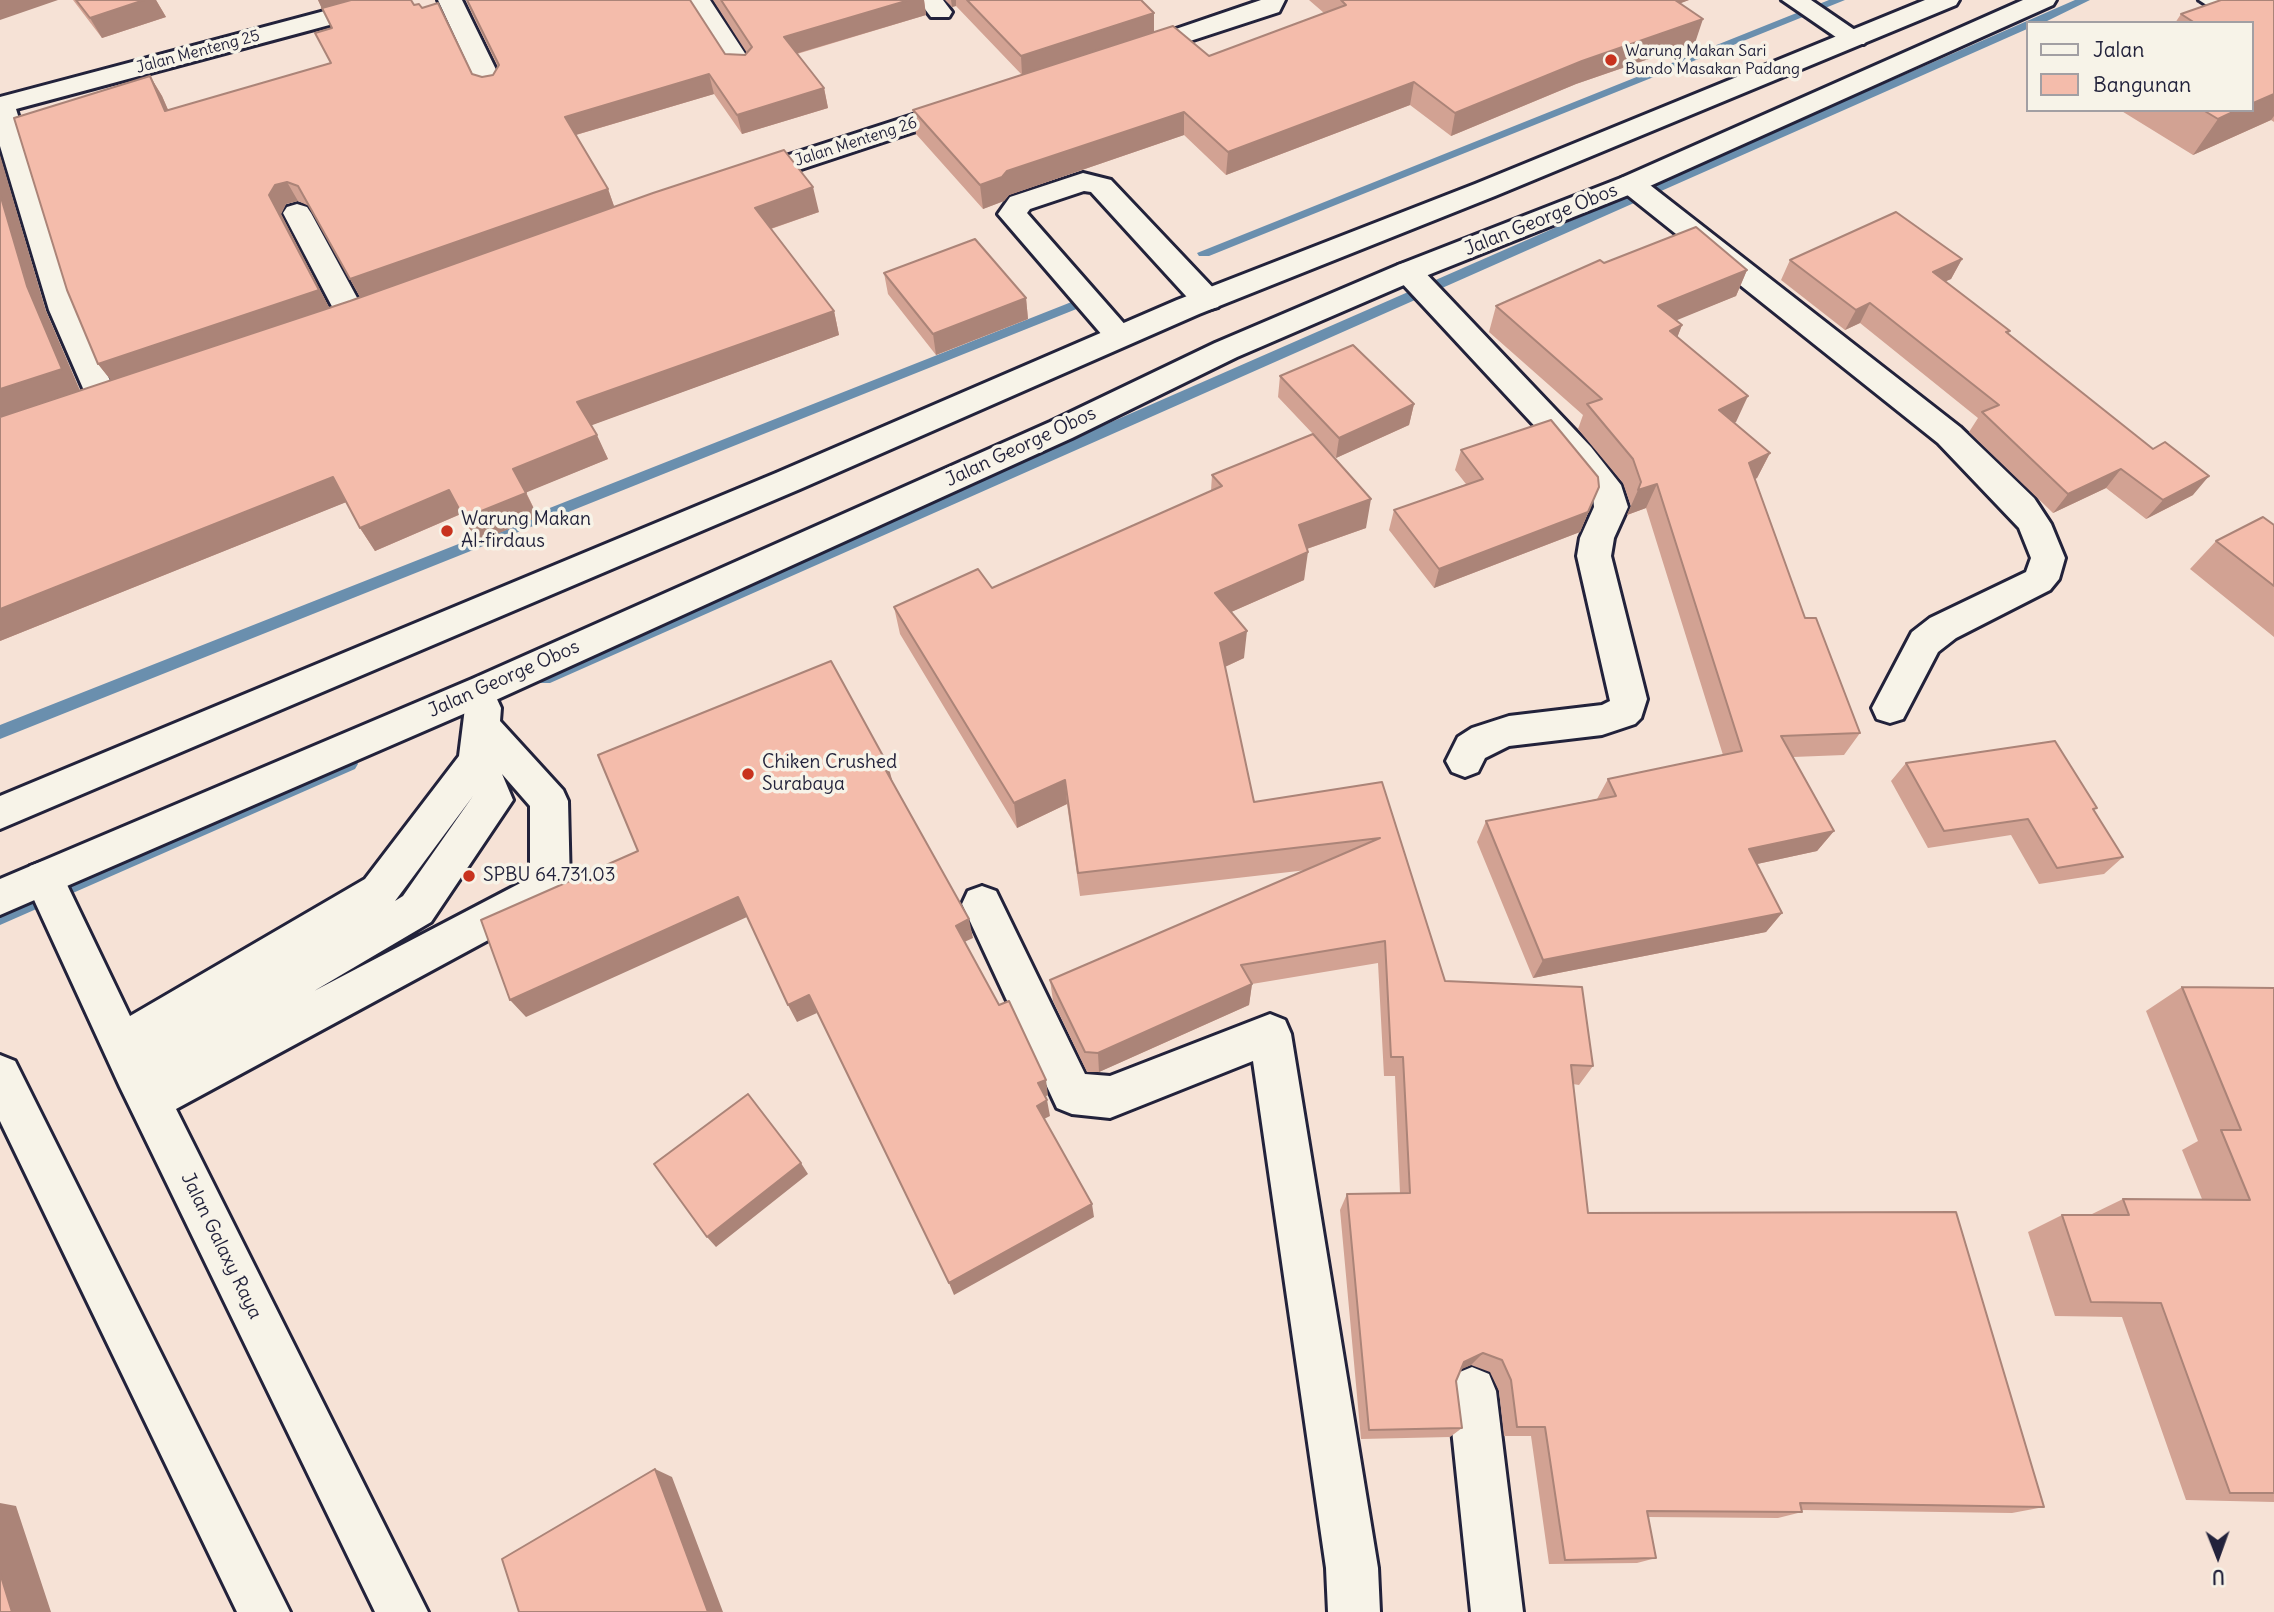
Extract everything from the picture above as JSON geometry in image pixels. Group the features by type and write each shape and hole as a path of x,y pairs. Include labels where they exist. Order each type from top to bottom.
{"street":[{"name":"Jalan Menteng 25","path":"0,105 395,0"},
{"path":"450,0 491,86"},
{"path":"698,0 741,66"},
{"path":"1111,59 1270,7 1273,0"},
{"path":"1794,0 1855,39"},
{"path":"0,813 724,508 1120,336 1947,0"},
{"name":"Jalan George Obos","path":"0,897 44,878 481,725 1061,430 1226,350 1408,272 1631,184 2043,0"},
{"path":"2211,0 2249,21"},
{"path":"2253,23 2274,35"},
{"path":"1886,25 1928,51"},
{"name":"Jalan Menteng 26","path":"716,188 993,97"},
{"path":"0,105 64,310 103,401"},
{"path":"1120,336 1012,214 1020,203 1083,182 1101,186 1207,300"},
{"path":"1631,184 1949,435 2022,507 2034,524 2048,558 2047,570 2038,581 1943,628 1925,642 1890,708"},
{"path":"297,213 352,316"},
{"path":"1408,272 1580,455 1609,494 1611,506 1594,556 1629,699 1628,707 1612,718 1509,732 1485,739 1471,748 1465,761"},
{"path":"135,1072 550,887 549,801 481,725"},
{"path":"135,1072 417,909 494,800 481,725"},
{"name":"Jalan Galaxy Raya","path":"44,878 135,1072 402,1612"},
{"path":"982,904 1072,1093 1110,1097 1270,1034 1353,1590"},
{"path":"0,1075 255,1608"},
{"path":"1472,1391 1497,1612"}],"building":[{"path":"76,0 144,0 90,18"},
{"path":"351,0 411,0 414,5 419,4 422,8 438,3 472,74 482,77 493,75 499,65 467,0 690,0 725,54 745,55 752,47 721,0 909,0 784,37 824,88 737,115 709,74 565,117 608,189 350,279 298,186 287,182 275,185 269,195 319,290 98,364 67,290 14,118 150,76 165,111 331,63 315,33 332,28 322,8"},
{"path":"967,0 1141,0 1154,13 1021,56"},
{"path":"1341,0 1675,0 1703,19 1582,61 1455,113 1414,82 1228,152 1184,112 1007,171 1002,177 980,185 913,110 1173,26 1209,56 1346,5"},
{"path":"2221,0 2274,0 2274,94 2253,103 2253,21 2192,21 2181,14"},
{"path":"2206,112 2233,112 2218,119"},
{"path":"784,150 813,187 755,208 834,311 577,402 597,435 513,469 526,493 464,518 449,490 360,528 333,477 0,609 0,417 350,301 653,193"},
{"path":"0,194 27,286 62,369 0,389"},
{"path":"1896,212 1962,259 1933,272 2010,331 2006,332 2153,449 2165,442 2209,476 2163,500 2121,469 2068,494 1982,412 1999,405 1870,303 1856,310 1790,260"},
{"path":"1696,227 1747,270 1658,306 1682,325 1670,331 1748,396 1719,410 1770,453 1749,463 1805,618 1816,618 1860,733 1781,736 1834,831 1749,849 1782,913 1543,960 1486,821 1616,796 1608,779 1742,751 1657,484 1638,490 1641,482 1633,459 1587,404 1602,399 1496,306 1600,260 1604,263"},
{"path":"975,239 1026,298 933,334 884,273"},
{"path":"1353,345 1414,404 1339,438 1280,376"},
{"path":"1551,420 1598,477 1599,487 1588,512 1439,569 1394,510 1483,479 1461,450"},
{"path":"1313,434 1371,499 1299,525 1308,552 1215,593 1247,631 1220,643 1254,802 1382,782 1445,981 1582,987 1593,1066 1571,1065 1588,1213 1956,1212 2044,1507 1800,1503 1802,1512 1647,1511 1656,1558 1565,1560 1545,1427 1517,1427 1511,1380 1502,1360 1483,1353 1464,1362 1456,1381 1462,1428 1369,1430 1347,1194 1410,1193 1403,1057 1391,1057 1385,941 1241,965 1252,984 1098,1053 1085,1052 1050,980 1380,838 1078,873 1065,780 1014,803 894,607 978,569 992,588 1222,486 1212,475"},
{"path":"2263,517 2274,525 2274,586 2216,541"},
{"path":"831,661 888,765 884,767 969,919 956,926 999,1005 1009,1001 1046,1080 1038,1083 1047,1100 1037,1106 1092,1204 949,1283 809,995 788,1005 738,897 510,1000 481,920 638,851 598,755"},
{"path":"2055,741 2097,808 2093,809 2123,857 2057,868 2028,819 1944,831 1906,763"},
{"path":"2182,987 2274,988 2274,1493 2230,1493 2161,1303 2091,1302 2062,1215 2129,1215 2123,1199 2250,1200 2221,1130 2241,1130"},
{"path":"748,1094 801,1163 707,1237 654,1164"},
{"path":"655,1469 708,1612 519,1612 502,1559"},
{"path":"0,1573 12,1612 0,1612"}],"waterway":[{"path":"1204,253 1839,0"},
{"path":"2037,21 2084,0"},
{"path":"544,678 2025,26"},
{"path":"0,732 1074,305"},
{"path":"0,917 349,764"}],"place":[{"name":"Warung Makan Sari Bundo Masakan Padang","path":"1611,60"},
{"name":"Warung Makan Al-firdaus","path":"447,531"},
{"name":"Chiken Crushed Surabaya","path":"748,774"},
{"name":"SPBU 64.731.03","path":"469,876"}]}
